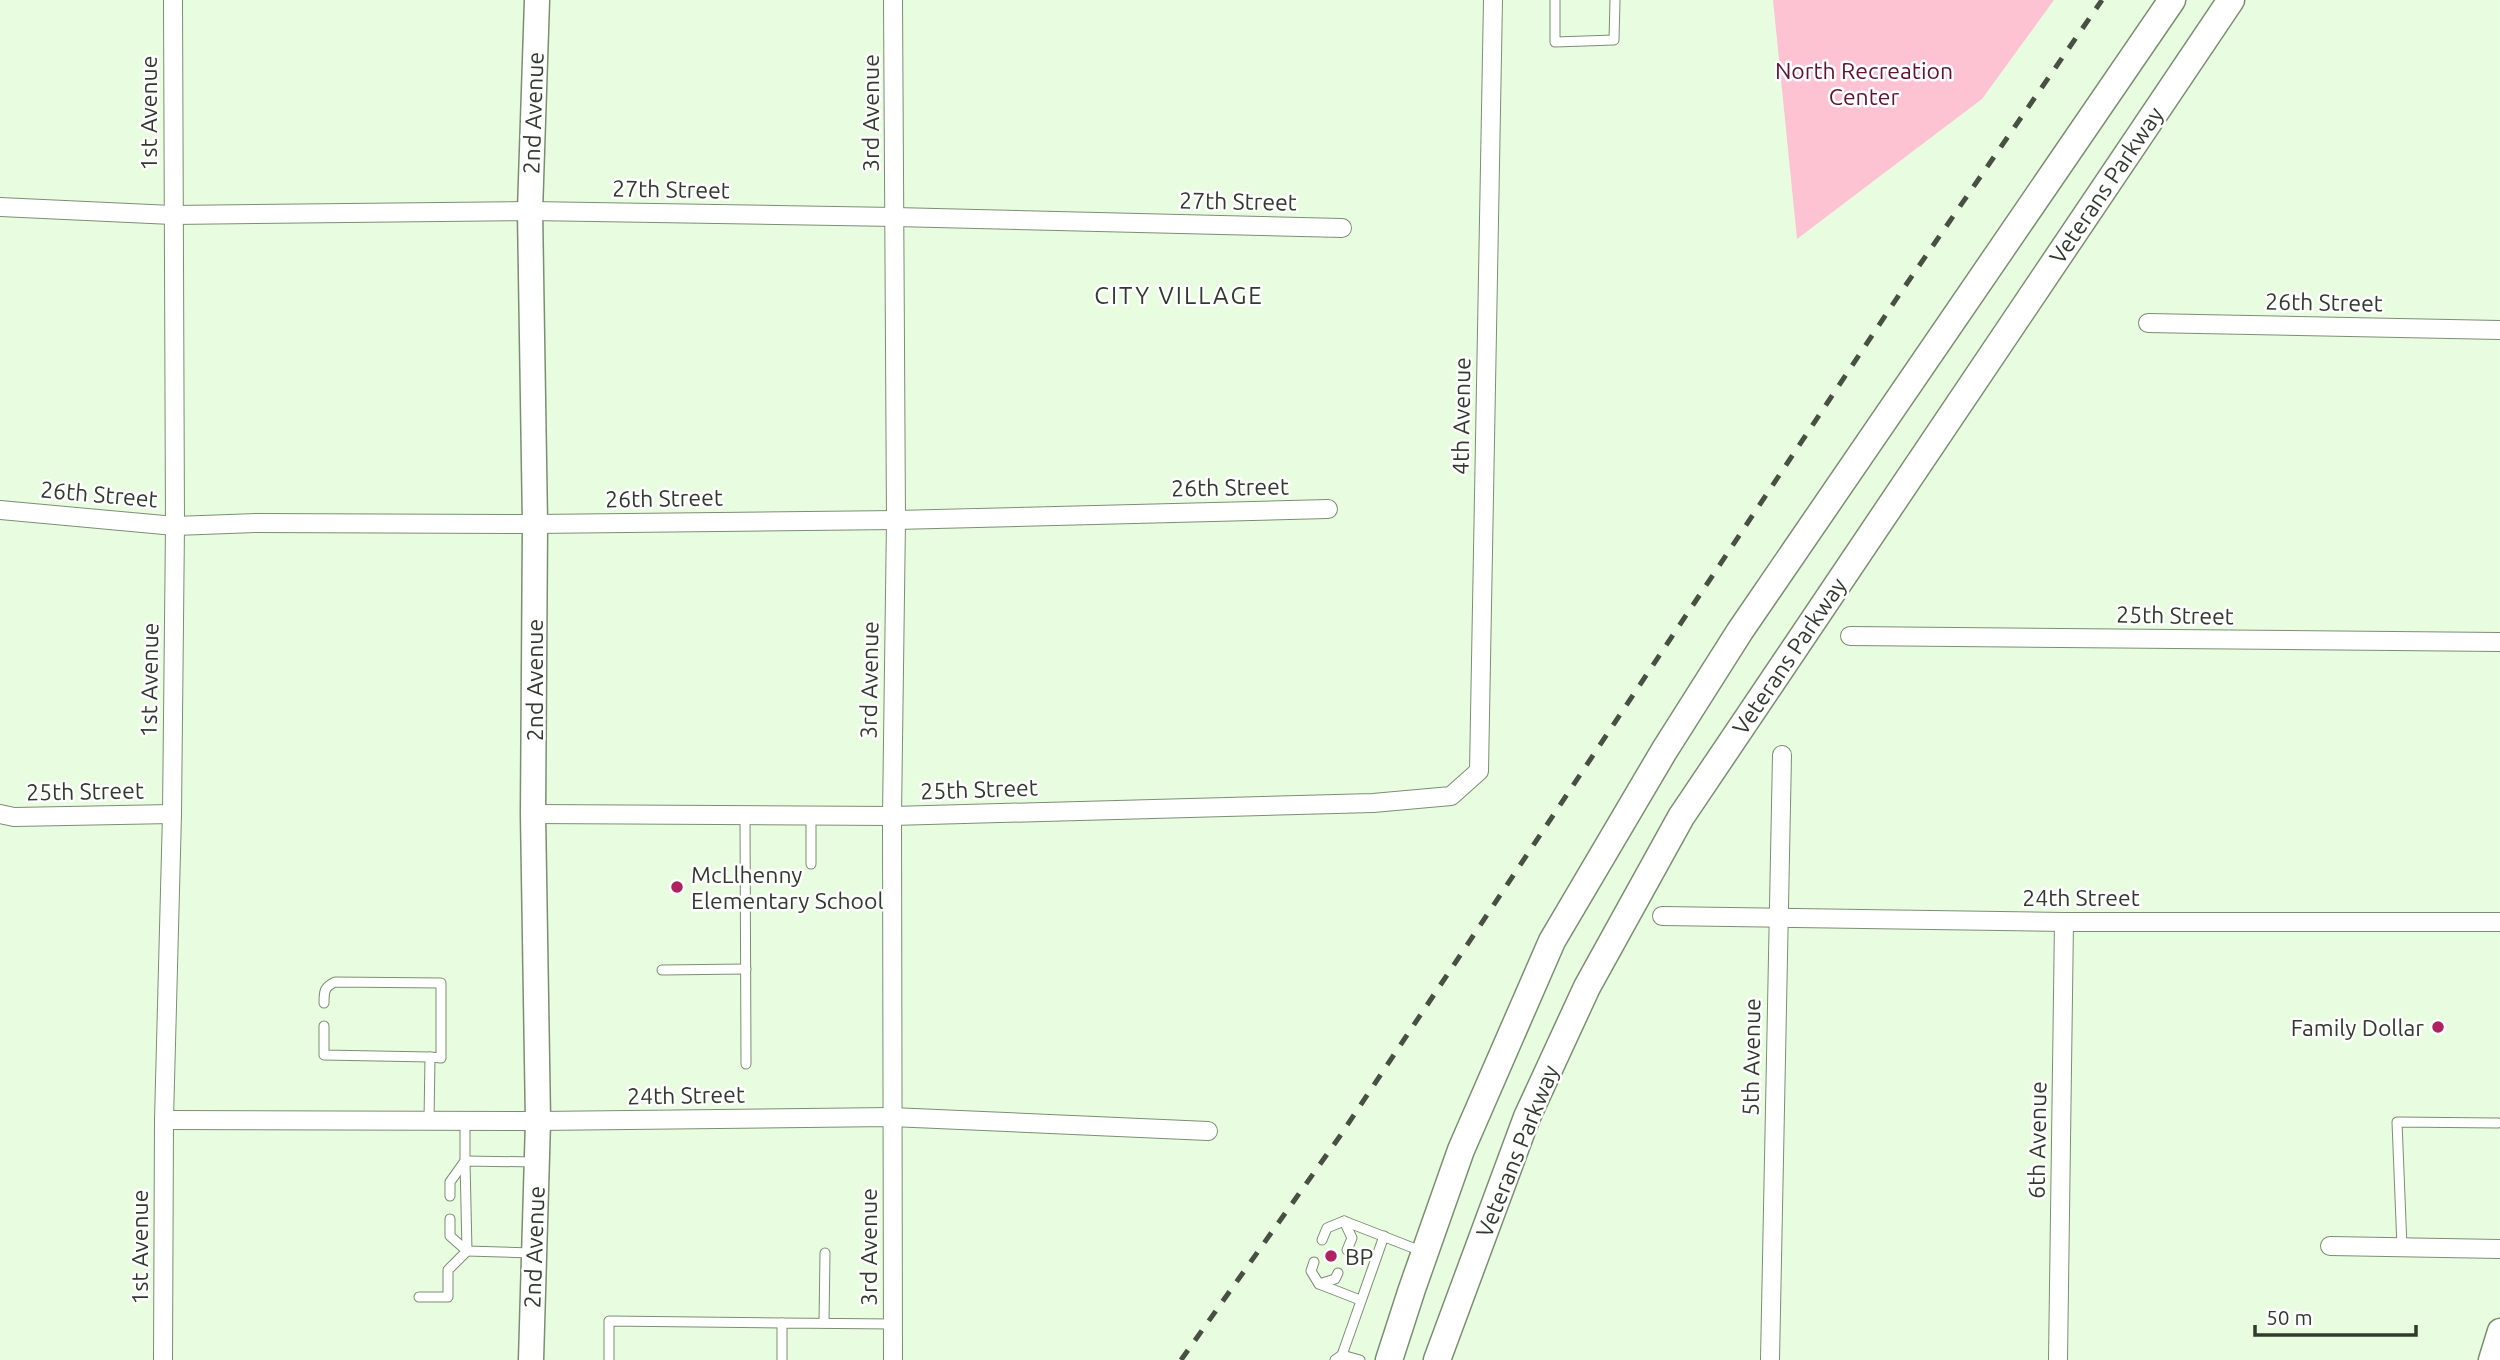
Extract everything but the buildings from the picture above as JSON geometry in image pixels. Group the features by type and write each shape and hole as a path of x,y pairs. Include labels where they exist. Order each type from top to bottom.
{"main road":[{"name":"2nd Avenue","path":"531,1360 538,1121 533,814 535,524 530,211 537,0"},
{"path":"1389,1360 1461,1150 1552,942 1664,751 1740,631 2172,0"},
{"name":"Veterans Parkway","path":"1437,1360 1527,1117 1587,987 1656,860 1695,796 2231,0"},
{"path":"2491,1360 2500,1331"}],"street":[{"name":"1st Avenue","path":"163,1360 164,1120 172,814 175,526 173,0"},
{"name":"3rd Avenue","path":"893,0 896,520 892,816 893,1360"},
{"name":"4th Avenue","path":"1426,799 1451,796 1479,771 1493,0"},
{"name":"27th Street","path":"0,207 172,215 530,211 895,216 1342,228"},
{"name":"26th Street","path":"2148,323 2500,330"},
{"name":"26th Street","path":"0,510 175,526 256,523 535,524 896,520 1328,509"},
{"name":"25th Street","path":"1850,636 2500,642"},
{"name":"5th Avenue","path":"1770,1360 1782,755"},
{"name":"25th Street","path":"533,814 892,816 1373,803 1426,799"},
{"name":"25th Street","path":"0,814 14,817 172,814"},
{"name":"24th Street","path":"1662,916 2064,922 2500,922"},
{"name":"6th Avenue","path":"2058,1360 2064,922"},
{"name":"24th Street","path":"164,1120 538,1121 891,1117 1208,1131"},
{"path":"2330,1246 2500,1249"}],"lane":[{"path":"1556,0 1555,42 1614,40 1615,0"},
{"path":"745,815 746,1064"},
{"path":"811,815 811,864"},
{"path":"662,970 746,968"},
{"path":"324,1003 327,985 335,982 441,983 441,1058 324,1055 324,1026"},
{"path":"429,1121 430,1057"},
{"path":"419,1297 448,1297 448,1270 467,1251 465,1121"},
{"path":"2402,1247 2397,1122 2499,1122"},
{"path":"465,1161 537,1162"},
{"path":"450,1196 450,1182 465,1161"},
{"path":"450,1219 450,1236 467,1251 534,1253"},
{"path":"1322,1240 1327,1228 1344,1221 1425,1252"},
{"path":"1344,1221 1352,1238 1347,1250"},
{"path":"1360,1360 1338,1358 1384,1236"},
{"path":"824,1323 825,1253"},
{"path":"1314,1262 1311,1270 1319,1284 1360,1300"},
{"path":"1319,1284 1335,1279 1338,1273"},
{"path":"609,1360 608,1321 892,1324"},
{"path":"782,1323 782,1360"}],"green space":[{"name":"North Recreation Center","path":"1773,0 2054,0 1982,99 1797,239"}],"railway":[{"path":"1181,1360 1340,1136 1901,292 2102,0"}],"place":[{"name":"McLlhenny Elementary School","path":"677,887"},
{"name":"Family Dollar","path":"2438,1027"},
{"name":"BP","path":"1331,1256"}],"district":[{"name":"CITY VILLAGE","path":"1179,295"}]}
